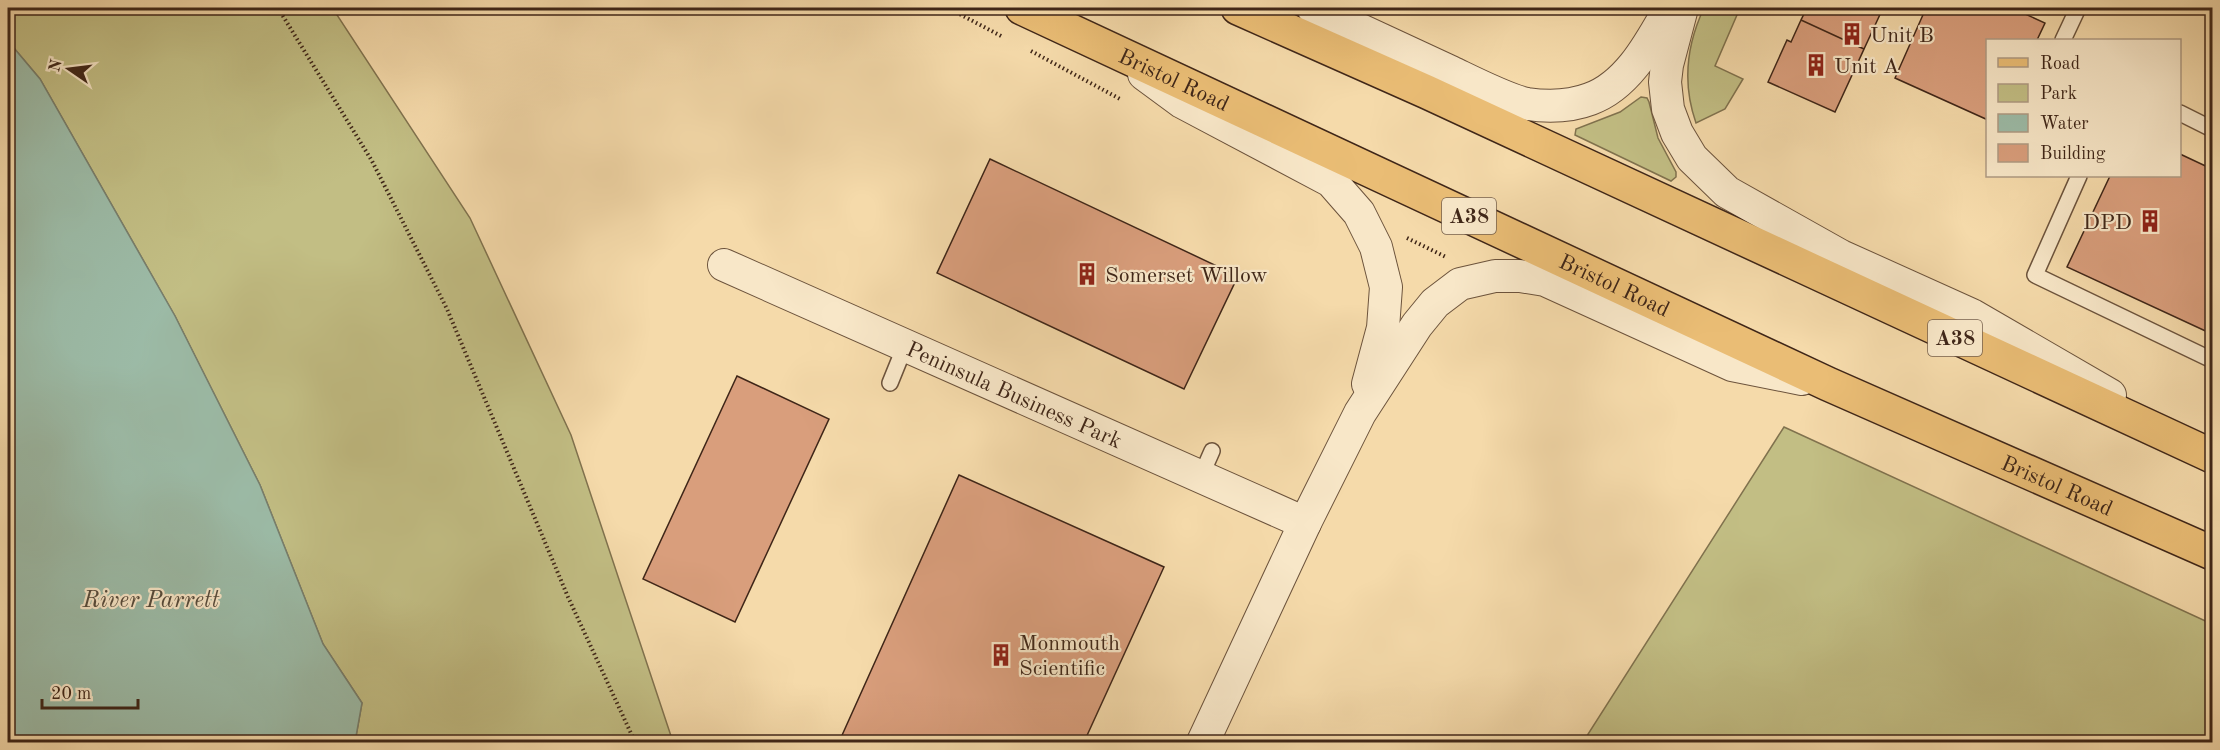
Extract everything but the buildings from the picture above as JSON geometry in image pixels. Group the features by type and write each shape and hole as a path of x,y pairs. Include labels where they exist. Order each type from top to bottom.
{"main road":[{"name":"Bristol Road","path":"1022,8 1828,384 2212,553"},
{"name":"A38","path":"1238,8 1427,92 2212,455"}],"street":[{"path":"1313,8 1524,103 1558,107 1591,99 1609,88 1629,71 1651,42 1670,8"},
{"path":"1682,8 1667,66 1665,82 1668,109 1677,133 1692,158 1727,192 1841,256 1972,315 2212,455"},
{"path":"1110,48 1182,102 1331,181 1359,213 1376,247 1386,287 1383,328 1360,413"},
{"name":"Peninsula Business Park","path":"724,265 905,346 1206,463 1305,523"},
{"path":"1203,742 1305,523 1360,413 1417,325 1435,303 1461,284 1495,276 1520,276 1545,280 1732,365 1828,384"}],"lane":[{"path":"2063,39 2078,8"},
{"path":"2181,114 2212,129"},
{"path":"2079,177 2035,275 2212,360"},
{"path":"890,383 905,346"}],"path":[{"path":"278,8 372,161 447,309 568,597 635,742"},
{"path":"1376,247 1406,237 1448,258 1461,284"}],"green space":[{"path":"8,8 340,8 337,15 470,218 571,435 673,742 355,742 362,703 323,644 260,485 175,316 40,79 8,41"},
{"path":"1704,8 1740,8 1715,66 1743,79 1725,109 1696,123 1689,94 1688,65 1693,36"},
{"path":"1641,97 1647,98 1649,102 1658,138 1676,172 1676,177 1671,181 1575,135 1576,129 1620,112"},
{"path":"1784,427 2212,624 2212,742 1583,742"}],"water":[{"name":"River Parrett","path":"8,41 40,79 175,316 260,485 323,644 362,703 355,742 8,742"}],"place":[{"name":"Unit B","path":"1852,34"},
{"name":"Unit A","path":"1816,65"},
{"name":"DPD","path":"2150,221"},
{"name":"Somerset Willow","path":"1087,274"},
{"name":"Monmouth Scientific","path":"1001,655"}]}
